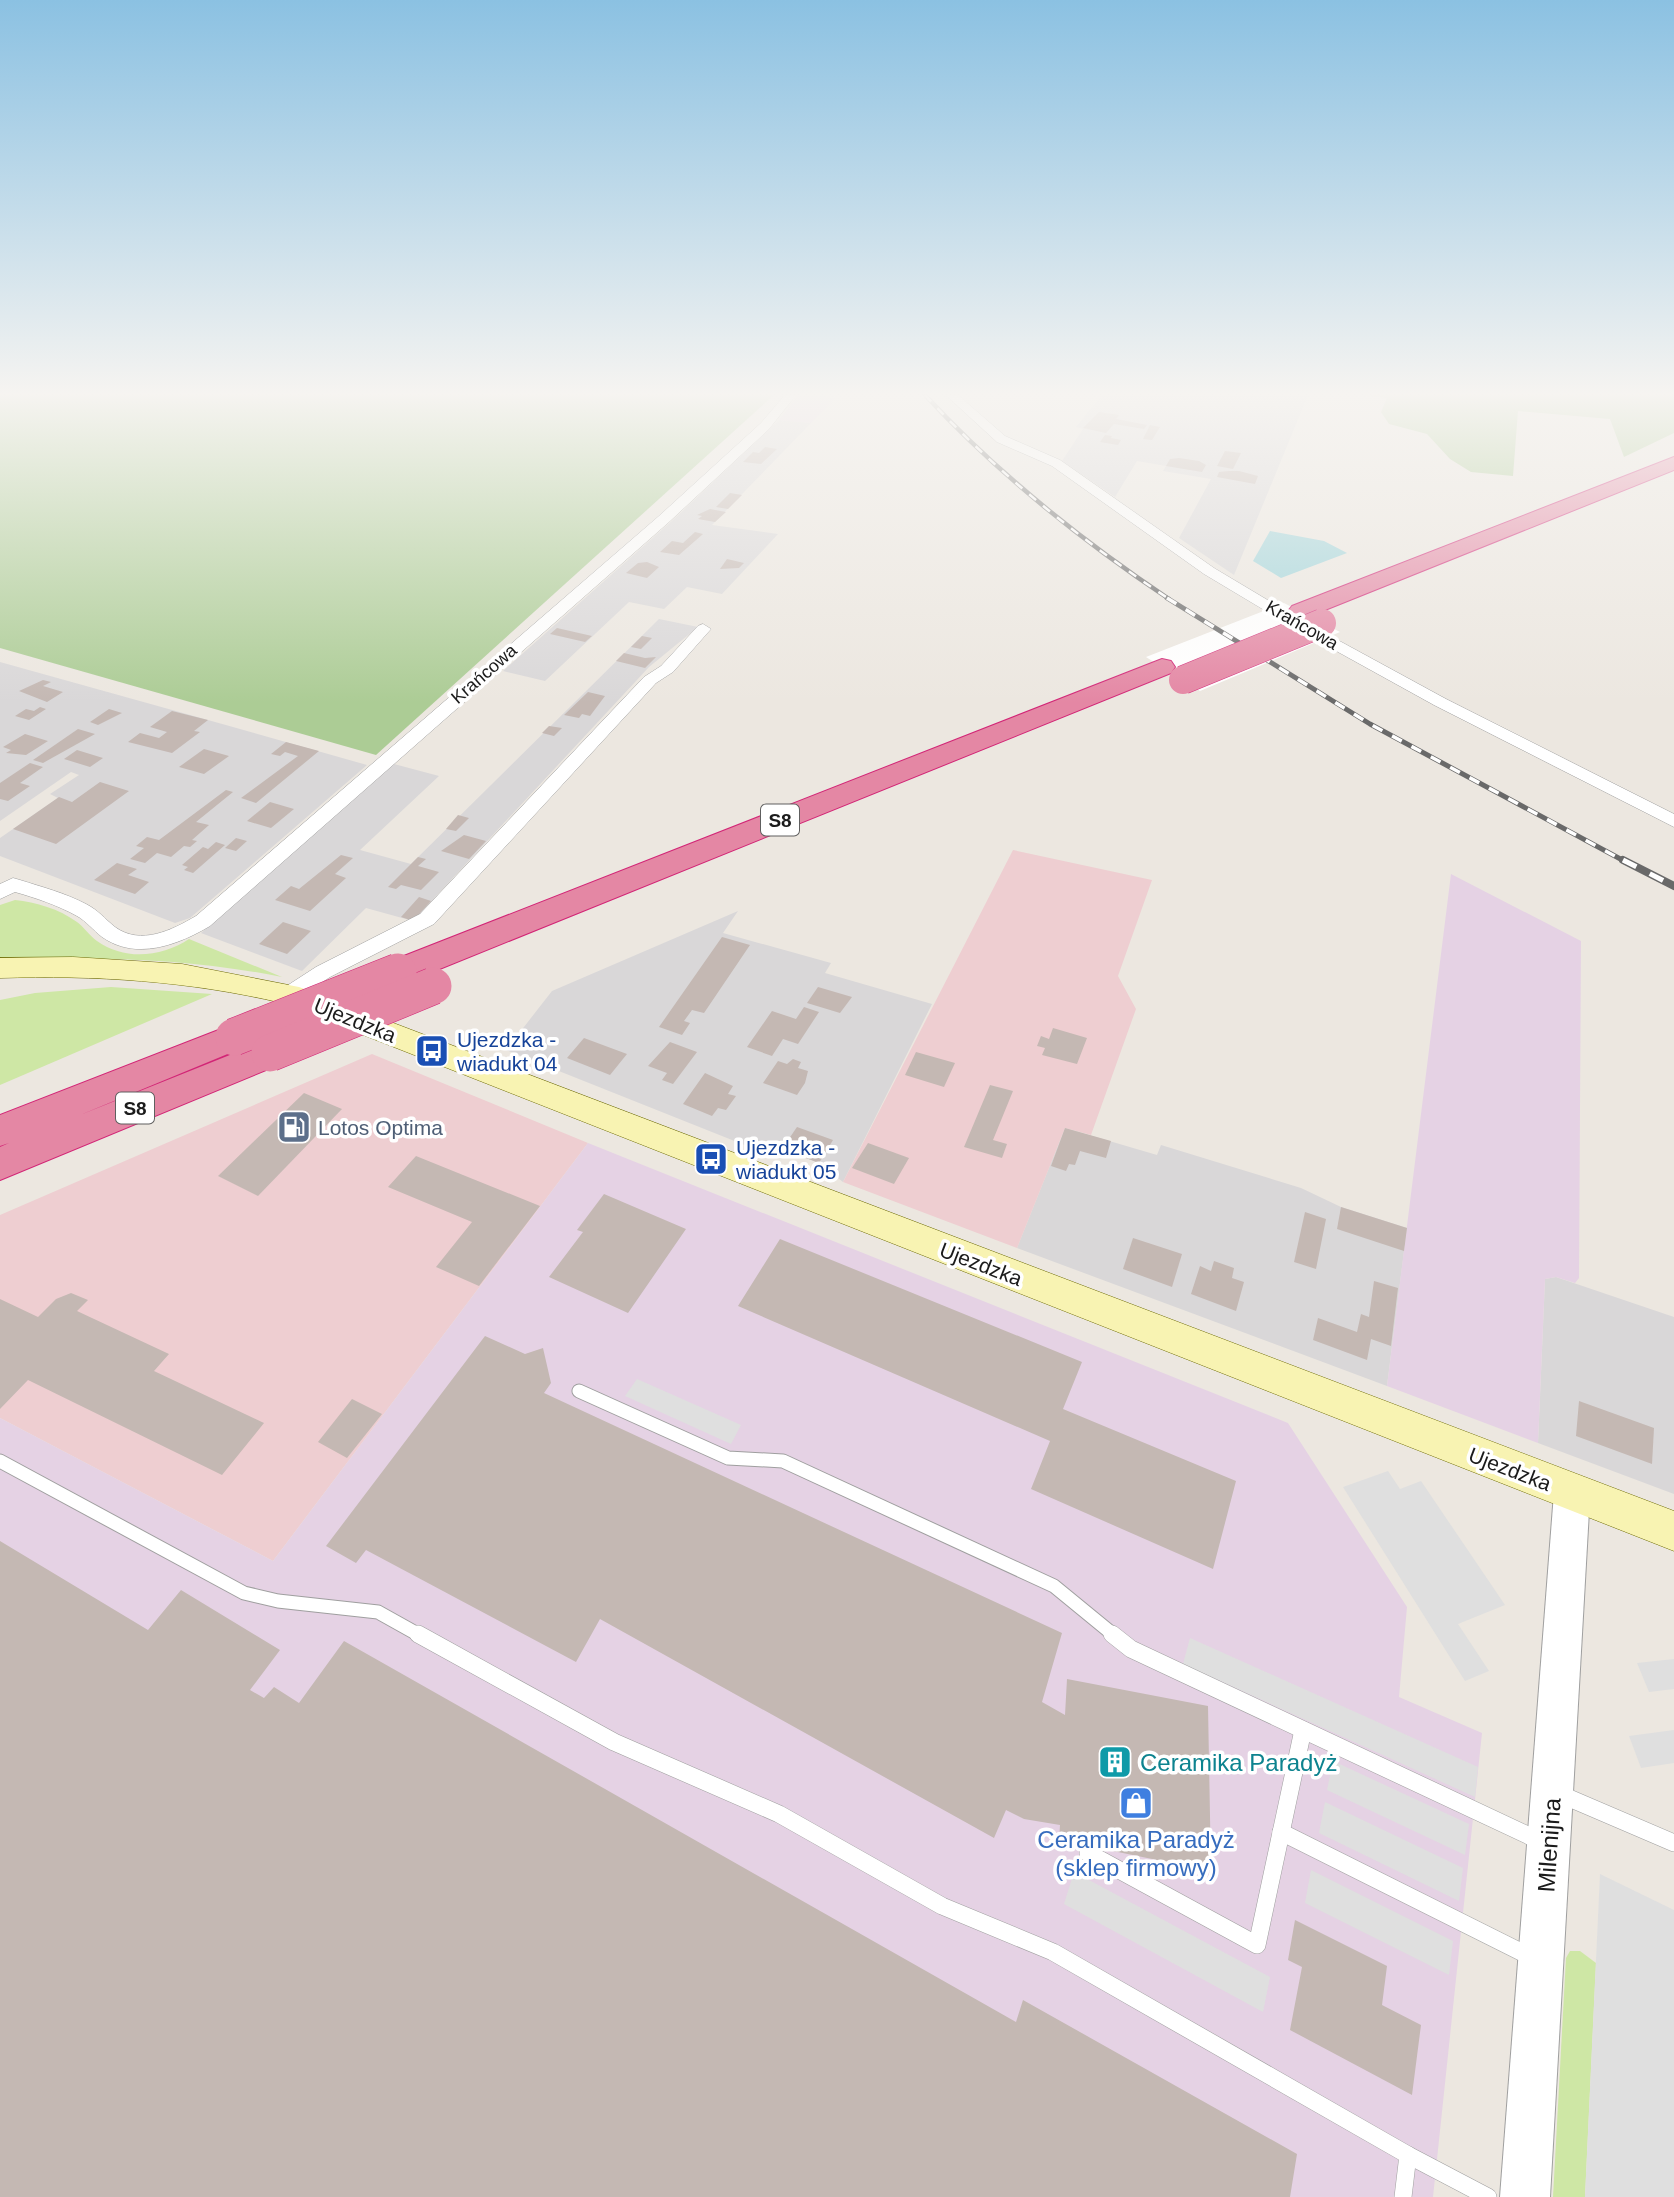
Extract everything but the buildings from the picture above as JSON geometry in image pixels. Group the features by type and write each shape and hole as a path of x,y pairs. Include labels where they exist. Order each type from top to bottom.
{"highway":[{"name":"S8","path":"0,1164 433,986 1593,498"},
{"name":"S8","path":"1311,617 1628,498"},
{"name":"S8","path":"0,1131 398,972 1172,674"}],"main road":[{"name":"Ujezdzka","path":"0,968 124,970 224,979 289,994 1674,1531"},
{"name":"Ujezdzka","path":"0,985 124,970"}],"street":[{"name":"Krańcowa","path":"4,886 63,902 90,915 110,933 128,942 167,940 203,921 687,498"},
{"name":"Krańcowa","path":"1105,498 1209,571 1296,623 1440,702 1674,821"},
{"name":"Ujezdzka","path":"289,994 323,972 427,919 650,680 667,669 703,629"},
{"name":"Milenijna","path":"1525,2197 1572,1493"}],"lane":[{"path":"579,1391 728,1458 783,1461 1054,1586 1131,1649 1549,1846"},
{"path":"0,1461 244,1593 274,1603 357,1608 377,1612 614,1742 779,1814 943,1906 1053,1952 1408,2155 1488,2197"},
{"path":"1088,1853 1257,1945 1303,1730"},
{"path":"1553,1791 1674,1843"},
{"path":"1281,1832 1541,1962"},
{"path":"1404,2197 1408,2155"}],"shaded area":[{"path":"697,498 739,498 712,525 778,534 722,594 687,587 664,609 629,602 545,681 503,671"},
{"path":"1201,498 1266,498 1234,575 1179,538"},
{"path":"659,619 698,627 649,667 413,921 366,908 302,971 201,933 394,764 439,776 360,850 411,864"},
{"path":"0,662 367,765 190,918 175,923 0,856 0,838 58,798 50,794 79,775 71,772 0,821"},
{"path":"1013,850 1152,880 1118,976 1136,1009 1091,1135 1065,1128 1017,1248 843,1182"},
{"path":"1451,874 1581,941 1579,1278 1575,1283 1556,1277 1545,1279 1538,1443 1387,1386"},
{"path":"738,911 723,933 831,963 825,973 932,1004 843,1182 819,1163 783,1149 777,1158 506,1050 552,991"},
{"path":"372,1054 588,1143 273,1561 0,1418 0,1215"},
{"path":"1065,1128 1157,1155 1161,1145 1301,1188 1341,1207 1407,1228 1387,1386 1017,1248"},
{"name":"Ceramika Paradyż","path":"588,1143 1288,1423 1407,1607 1399,1697 1482,1733 1433,2197 0,2197 0,1418 273,1561"},
{"path":"1556,1277 1674,1317 1674,1494 1538,1443 1545,1279"},
{"path":"637,1379 741,1425 731,1444 625,1396"},
{"path":"1388,1471 1400,1489 1421,1481 1505,1605 1458,1624 1489,1671 1465,1681 1343,1487"},
{"path":"1190,1638 1478,1767 1475,1797 1183,1664"},
{"path":"1674,1659 1674,1689 1649,1692 1637,1663"},
{"path":"1674,1730 1674,1763 1641,1768 1629,1736"},
{"path":"1333,1761 1469,1824 1465,1855 1327,1790"},
{"path":"1325,1802 1463,1868 1459,1901 1319,1833"},
{"path":"1311,1870 1453,1941 1449,1975 1305,1903"},
{"path":"1074,1872 1270,1977 1263,2012 1064,1904"},
{"path":"1600,1874 1674,1910 1674,2197 1585,2197"}],"green space":[{"path":"0,498 661,498 376,755 0,648"},
{"path":"15,900 39,904 63,913 80,924 97,941 119,952 155,953 189,939 282,977 211,966 141,960 0,961 0,905"},
{"path":"111,987 212,994 0,1085 0,1000 35,993"},
{"path":"1570,1951 1580,1951 1596,1963 1585,2197 1553,2197 1566,1958"}],"water":[{"path":"1270,531 1324,541 1347,553 1281,578 1253,561"}],"pier":[{"path":"1284,603 1340,632 1200,691 1146,657"}],"railway":[{"path":"1033,498 1169,599"},
{"path":"1167,598 1370,724 1626,862"},
{"path":"1623,860 1674,886"}],"place":[{"name":"Ujezdzka - wiadukt 04","path":"432,1051"},
{"name":"Lotos Optima","path":"294,1127"},
{"name":"Ujezdzka - wiadukt 05","path":"711,1159"},
{"name":"Ceramika Paradyż","path":"1115,1762"},
{"name":"Ceramika Paradyż (sklep firmowy)","path":"1136,1803"}]}
